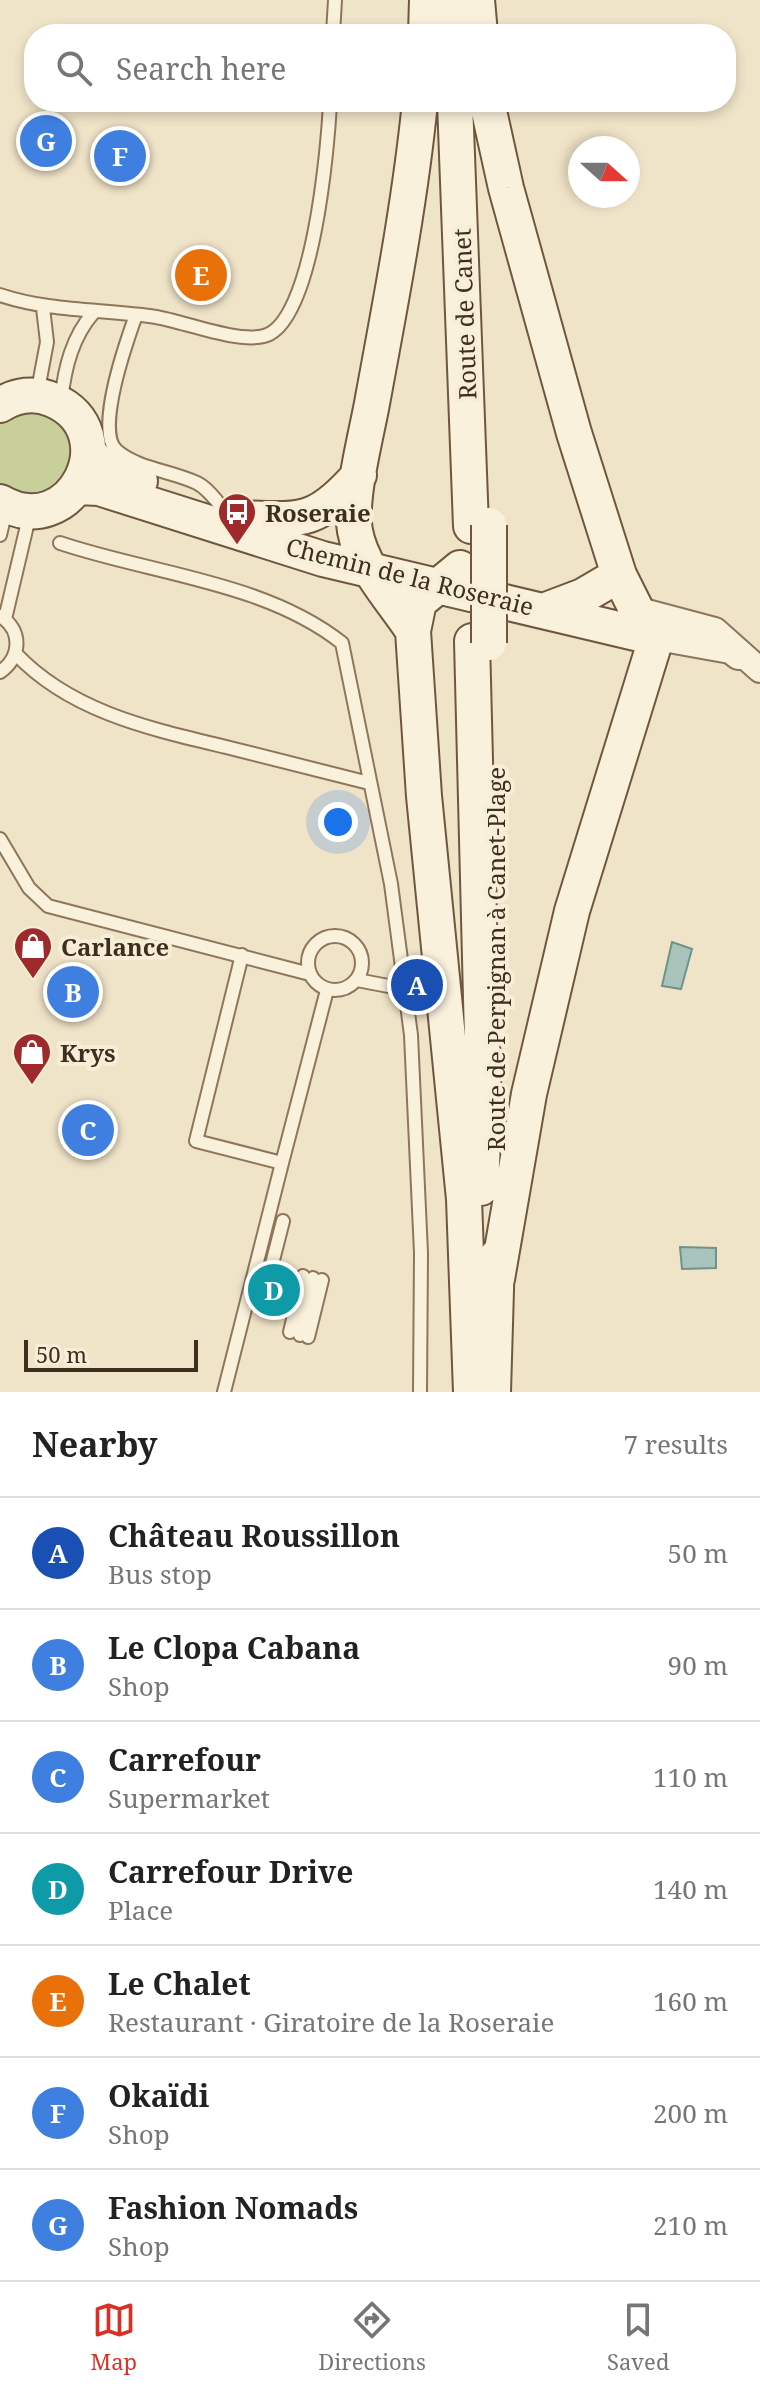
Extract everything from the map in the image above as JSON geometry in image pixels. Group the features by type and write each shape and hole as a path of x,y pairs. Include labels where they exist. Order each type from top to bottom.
{"main road":[{"path":"426,24 427,0"},
{"path":"449,0 450,24"},
{"path":"462,0 463,24"},
{"path":"477,0 479,24"},
{"path":"413,631 366,560 354,528 359,475 412,181 419,112"},
{"name":"Route de Canet","path":"456,112 480,526"},
{"name":"Route de Canet","path":"468,112 480,526"},
{"path":"489,112 506,188 561,387 619,575 654,645 572,911 529,1094 497,1279"},
{"path":"0,405 9,399 49,399 77,418 86,434 89,453 77,487 65,500 48,509 9,514"},
{"name":"Chemin de la Roseraie","path":"89,453 102,466 232,516 366,560"},
{"path":"232,516 300,520 333,505 359,475"},
{"name":"Chemin de la Roseraie","path":"77,487 99,488 366,560 448,577 583,596 644,623"},
{"name":"Route de Perpignan à Canet-Plage","path":"472,1392 484,1116 480,526"},
{"path":"546,610 583,596 619,575"},
{"path":"448,577 419,602 413,631 424,796 464,1199 472,1392"},
{"name":"Chemin de la Roseraie","path":"448,577 546,610 644,623"},
{"name":"Route de Perpignan à Canet-Plage","path":"480,642 497,858 497,1279 493,1392"}],"street":[{"path":"644,623 730,651 760,672"}],"lane":[{"path":"334,24 335,0"},
{"path":"0,295 43,308 74,306 94,312 136,315 250,337 272,333 286,321 296,301 321,194 329,112"},
{"path":"74,306 80,328"},
{"path":"43,308 49,399"},
{"path":"49,399 65,371 80,328 94,312"},
{"path":"136,315 107,426 110,441 115,450 129,458 201,485 232,516"},
{"path":"0,672 16,654 16,635 3,618 9,514"},
{"path":"60,543 268,602 314,621 342,643 391,884 411,1035 420,1211 420,1392"},
{"path":"16,654 27,666 77,698 126,723 369,783"},
{"path":"0,839 29,888 48,906 310,974 327,990 344,990 357,980 363,963 361,953 349,939 340,936 324,938 312,949 308,966 310,974"},
{"path":"242,955 196,1141 282,1163"},
{"path":"357,980 404,989"},
{"path":"224,1392 327,990"},
{"path":"271,1268 283,1221"},
{"path":"299,1335 313,1278 299,1335"}],"green space":[{"path":"0,405 69,409 77,487 0,502"}],"water":[{"path":"672,942 692,949 681,989 662,986"},
{"path":"680,1247 716,1248 716,1268 682,1269"}],"place":[{"name":"Fashion Nomads","path":"46,141"},
{"name":"Okaïdi","path":"120,156"},
{"name":"Le Chalet","path":"201,275"},
{"name":"Roseraie","path":"237,546"},
{"name":"Carlance","path":"33,980"},
{"name":"Château Roussillon","path":"417,985"},
{"name":"Le Clopa Cabana","path":"73,992"},
{"name":"Krys","path":"32,1086"},
{"name":"Carrefour","path":"88,1130"},
{"name":"Carrefour Drive","path":"274,1290"}]}
